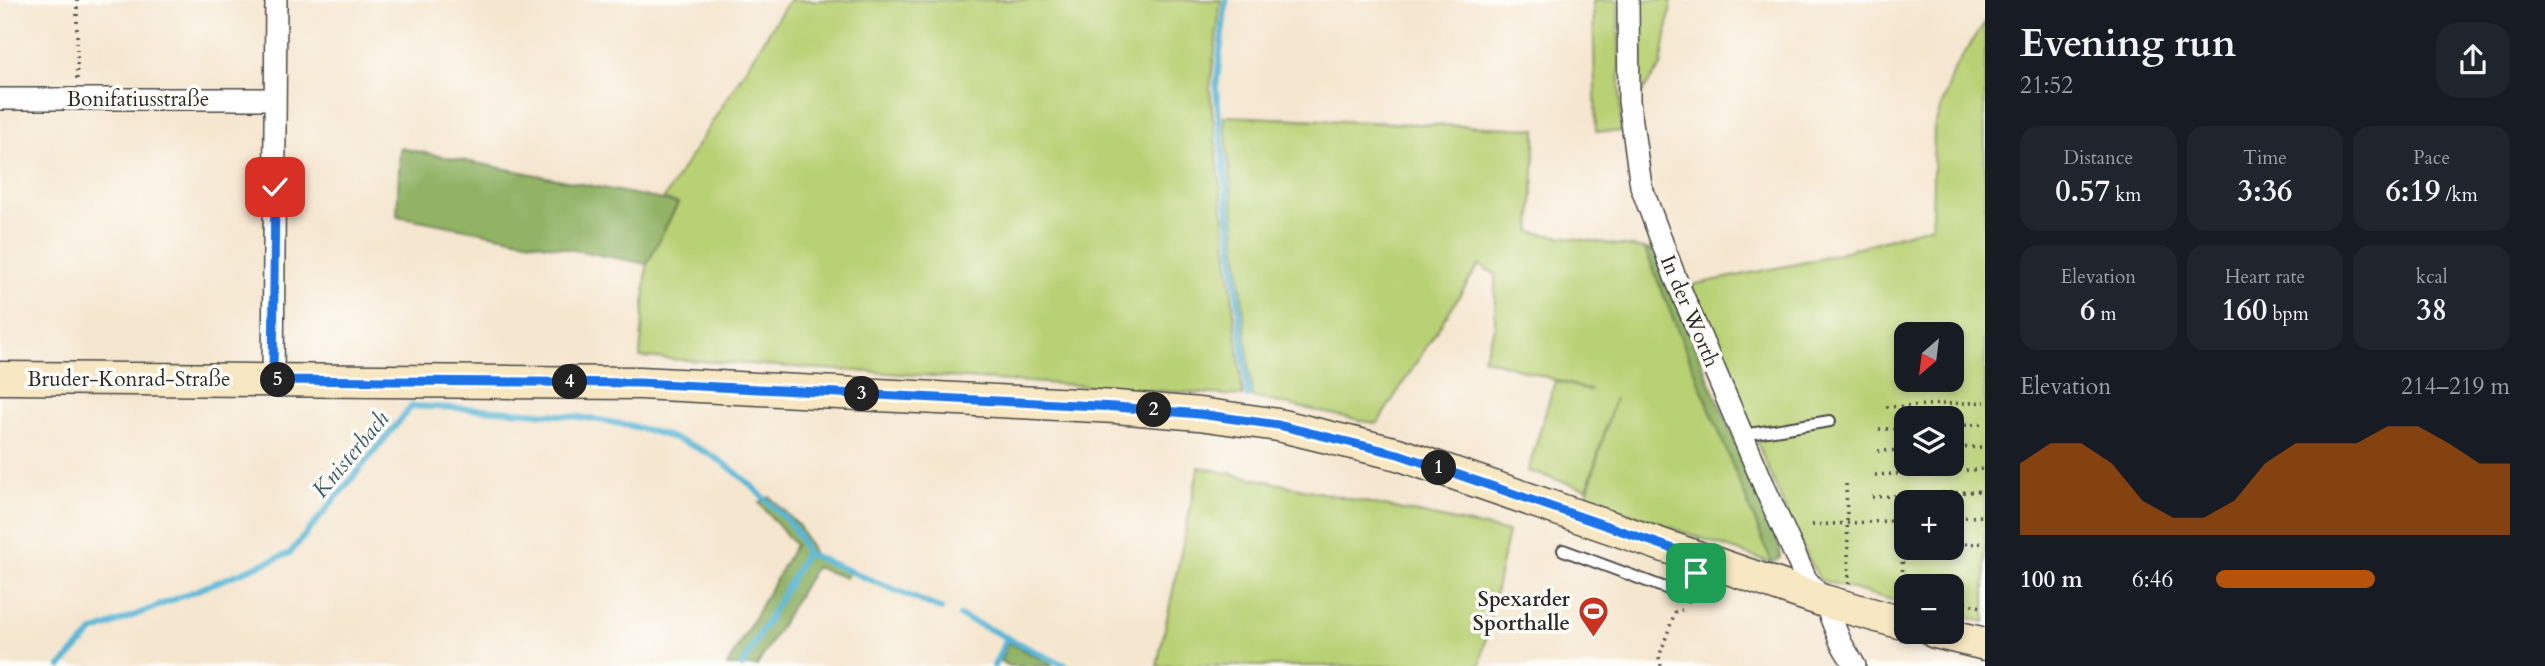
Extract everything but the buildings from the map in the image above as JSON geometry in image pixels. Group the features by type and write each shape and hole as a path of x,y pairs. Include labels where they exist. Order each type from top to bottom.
{"street":[{"path":"273,380 276,0"},
{"name":"In der Worth","path":"1628,0 1629,101 1641,186 1675,277 1806,579 1837,597 1841,643 1855,666"},
{"name":"Bonifatiusstraße","path":"0,99 275,99"},
{"name":"Bruder-Konrad-Straße","path":"0,378 640,383 1116,407 1199,414 1278,425 1398,454 1700,558 1837,597 1894,619"},
{"path":"1964,639 1985,644"}],"lane":[{"path":"1743,435 1830,421"},
{"path":"1563,550 1687,596 1700,558"}],"path":[{"path":"77,0 77,99"},
{"path":"1886,407 1985,402"},
{"path":"1964,425 1985,424"},
{"path":"1879,429 1894,428"},
{"path":"1964,448 1985,447"},
{"path":"1878,451 1894,450"},
{"path":"1875,475 1985,469"},
{"path":"1837,597 1847,523 1846,484"},
{"path":"1872,497 1985,491"},
{"path":"1964,517 1985,516"},
{"path":"1812,525 1894,520"},
{"path":"1964,544 1985,543"},
{"path":"1964,602 1985,608"},
{"path":"1661,666 1659,657 1675,612 1683,609"}],"green space":[{"path":"789,0 1221,0 1210,89 1243,396 640,357 647,264 678,203 663,200"},
{"path":"1593,0 1618,0 1621,132 1596,131"},
{"path":"1636,0 1672,0 1661,66 1637,99"},
{"path":"1985,22 1985,622 1964,617 1964,574 1894,574 1894,601 1820,580 1796,535 1691,285 1811,261 1932,226 1934,127 1955,68"},
{"path":"1224,116 1536,129 1531,232 1645,249 1772,563 1586,498 1615,398 1587,489 1528,471 1555,381 1592,391 1483,358 1495,328 1495,274 1479,265 1377,424 1252,397"},
{"path":"400,148 678,203 647,264 397,216"},
{"path":"1645,249 1655,251 1780,548 1780,558 1772,563"},
{"path":"1199,467 1508,532 1480,666 1157,666"},
{"path":"770,497 799,526 815,556 850,569 846,578 815,567 757,666 727,666 795,545 759,503"},
{"path":"1008,642 1054,666 1010,666 1000,661"}],"waterway":[{"path":"1226,0 1216,88 1248,396"},
{"name":"Knisterbach","path":"61,666 93,632 290,553 412,406 525,412 605,421 679,440 711,455 746,481 790,523 806,553 941,609"},
{"path":"742,666 806,553"},
{"name":"Knisterbach","path":"960,616 1067,666"},
{"path":"994,666 1007,637"}],"place":[{"name":"Spexarder Sporthalle","path":"1593,638"}],"route":[{"path":"275,187 273,380 640,383 1116,407 1199,414 1278,425 1398,454 1700,558 1696,573"}]}
